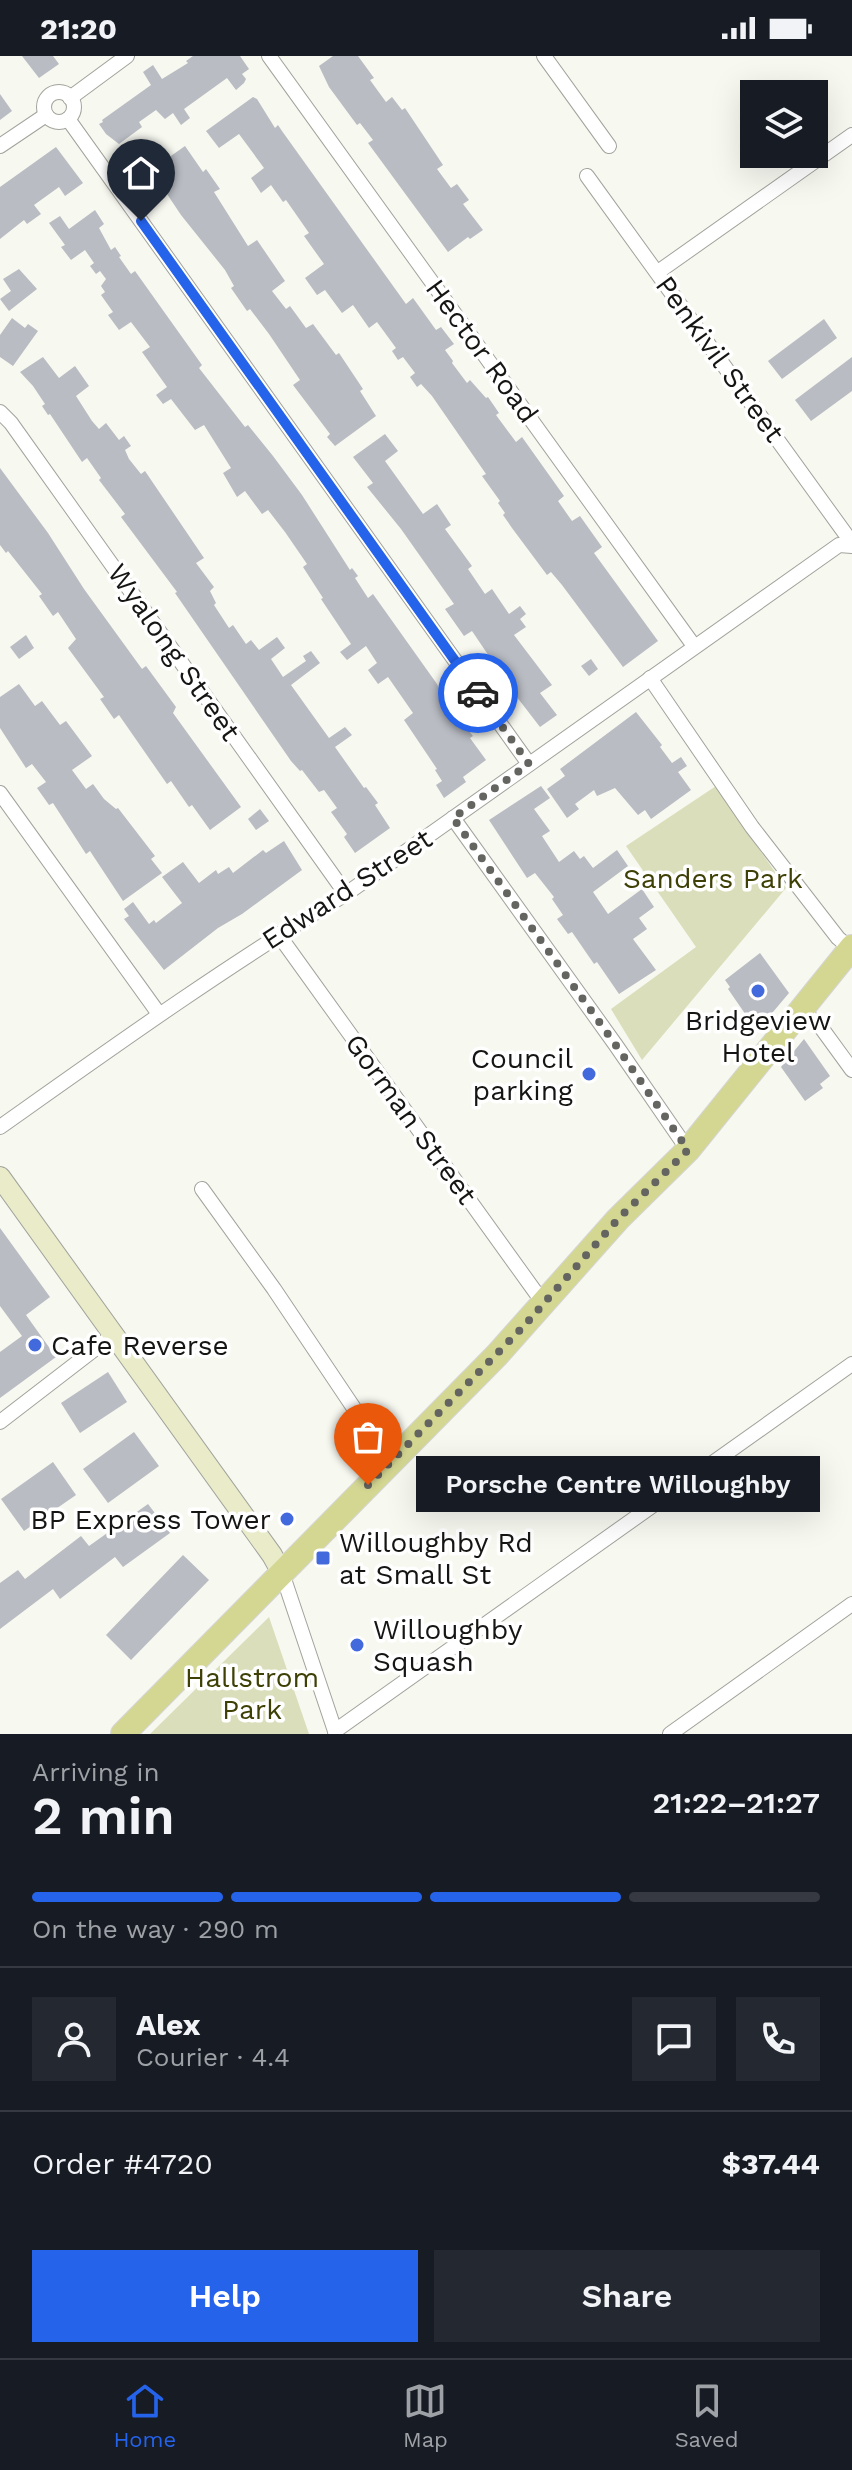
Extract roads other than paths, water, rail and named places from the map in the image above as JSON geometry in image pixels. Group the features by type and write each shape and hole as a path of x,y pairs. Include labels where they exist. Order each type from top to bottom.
{"main road":[{"path":"123,1734 544,1304 618,1219 688,1150 851,948"}],"street":[{"path":"70,98 127,56"},
{"name":"Hector Road","path":"269,56 694,646"},
{"path":"544,56 609,146"},
{"path":"62,92 70,98 74,107 68,119 54,121 46,115 44,106 48,97 62,92"},
{"path":"0,146 46,115"},
{"path":"68,119 529,764"},
{"path":"658,272 852,135"},
{"name":"Penkivil Street","path":"587,176 852,544"},
{"name":"Wyalong Street","path":"0,412 11,423 346,894"},
{"name":"Edward Street","path":"0,1127 159,1014 278,934 346,894 839,545 852,544"},
{"path":"650,678 752,827 838,938 851,948"},
{"path":"0,793 159,1014"},
{"path":"453,818 688,1150"},
{"name":"Gorman Street","path":"278,934 544,1304"},
{"path":"802,1011 820,1026 852,1070"},
{"path":"0,1177 272,1555 282,1573 336,1732 852,1364"},
{"path":"202,1189 274,1289 390,1462"},
{"path":"0,1422 113,1335"},
{"path":"670,1734 852,1604"}],"place":[{"name":"Bridgeview Hotel","path":"758,991"},
{"name":"Council parking","path":"589,1074"},
{"name":"Cafe Reverse","path":"35,1345"},
{"name":"Porsche Centre Willoughby","path":"368,1485"},
{"name":"BP Express Tower","path":"287,1519"},
{"name":"Willoughby Rd at Small St","path":"323,1558"},
{"name":"Willoughby Squash","path":"357,1645"}],"park label":[{"name":"Sanders Park","path":"713,878"},
{"name":"Hallstrom Park","path":"252,1693"}]}
